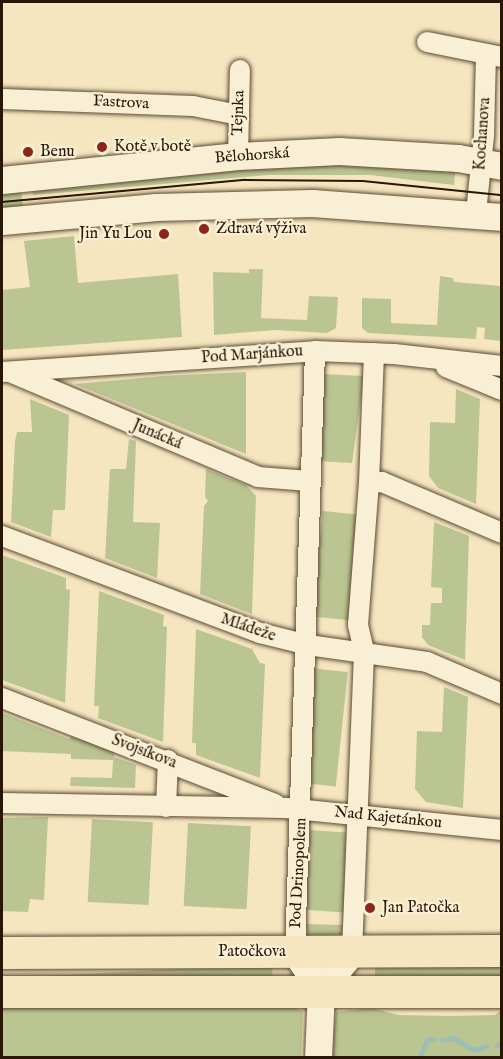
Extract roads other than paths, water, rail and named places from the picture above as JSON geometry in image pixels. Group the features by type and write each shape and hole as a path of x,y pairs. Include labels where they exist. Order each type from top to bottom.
{"main road":[{"name":"Patočkova","path":"2,953 501,951"},
{"path":"2,992 321,990 501,992"}],"street":[{"path":"427,42 494,56"},
{"name":"Kochanova","path":"489,215 494,56"},
{"name":"Tejnka","path":"238,156 240,70"},
{"name":"Fastrova","path":"2,99 193,106 239,115"},
{"name":"Bělohorská","path":"2,180 238,156 339,151 491,163"},
{"path":"2,221 246,203 363,204 489,215"},
{"name":"Pod Marjánkou","path":"5,371 315,351 374,353 501,366"},
{"name":"Pod Drinopolem","path":"315,351 309,481 308,645 294,809 295,951 321,990"},
{"path":"318,1058 321,990 352,952 360,814 364,651 358,625 369,483 374,353"},
{"path":"429,360 501,390"},
{"name":"Junácká","path":"5,371 258,477 309,481"},
{"path":"369,483 382,482 501,533"},
{"name":"Mládeže","path":"2,536 260,633 308,645 364,651 427,662 501,694"},
{"name":"Svojsíkova","path":"2,698 294,809"},
{"path":"166,807 168,760"},
{"name":"Nad Kajetánkou","path":"2,803 294,809 501,830"}],"waterway":[{"path":"441,1040 454,1038 474,1050 486,1046"},
{"path":"420,1056 427,1040 433,1039"},
{"path":"497,1045 502,1044"}],"tram line":[{"path":"2,202 245,180 363,181 502,195"}],"place":[{"name":"Kotě v botě","path":"102,147"},
{"name":"Benu","path":"28,152"},
{"name":"Zdravá výživa","path":"204,229"},
{"name":"Jin Yu Lou","path":"164,234"},
{"name":"Jan Patočka","path":"370,908"}]}
